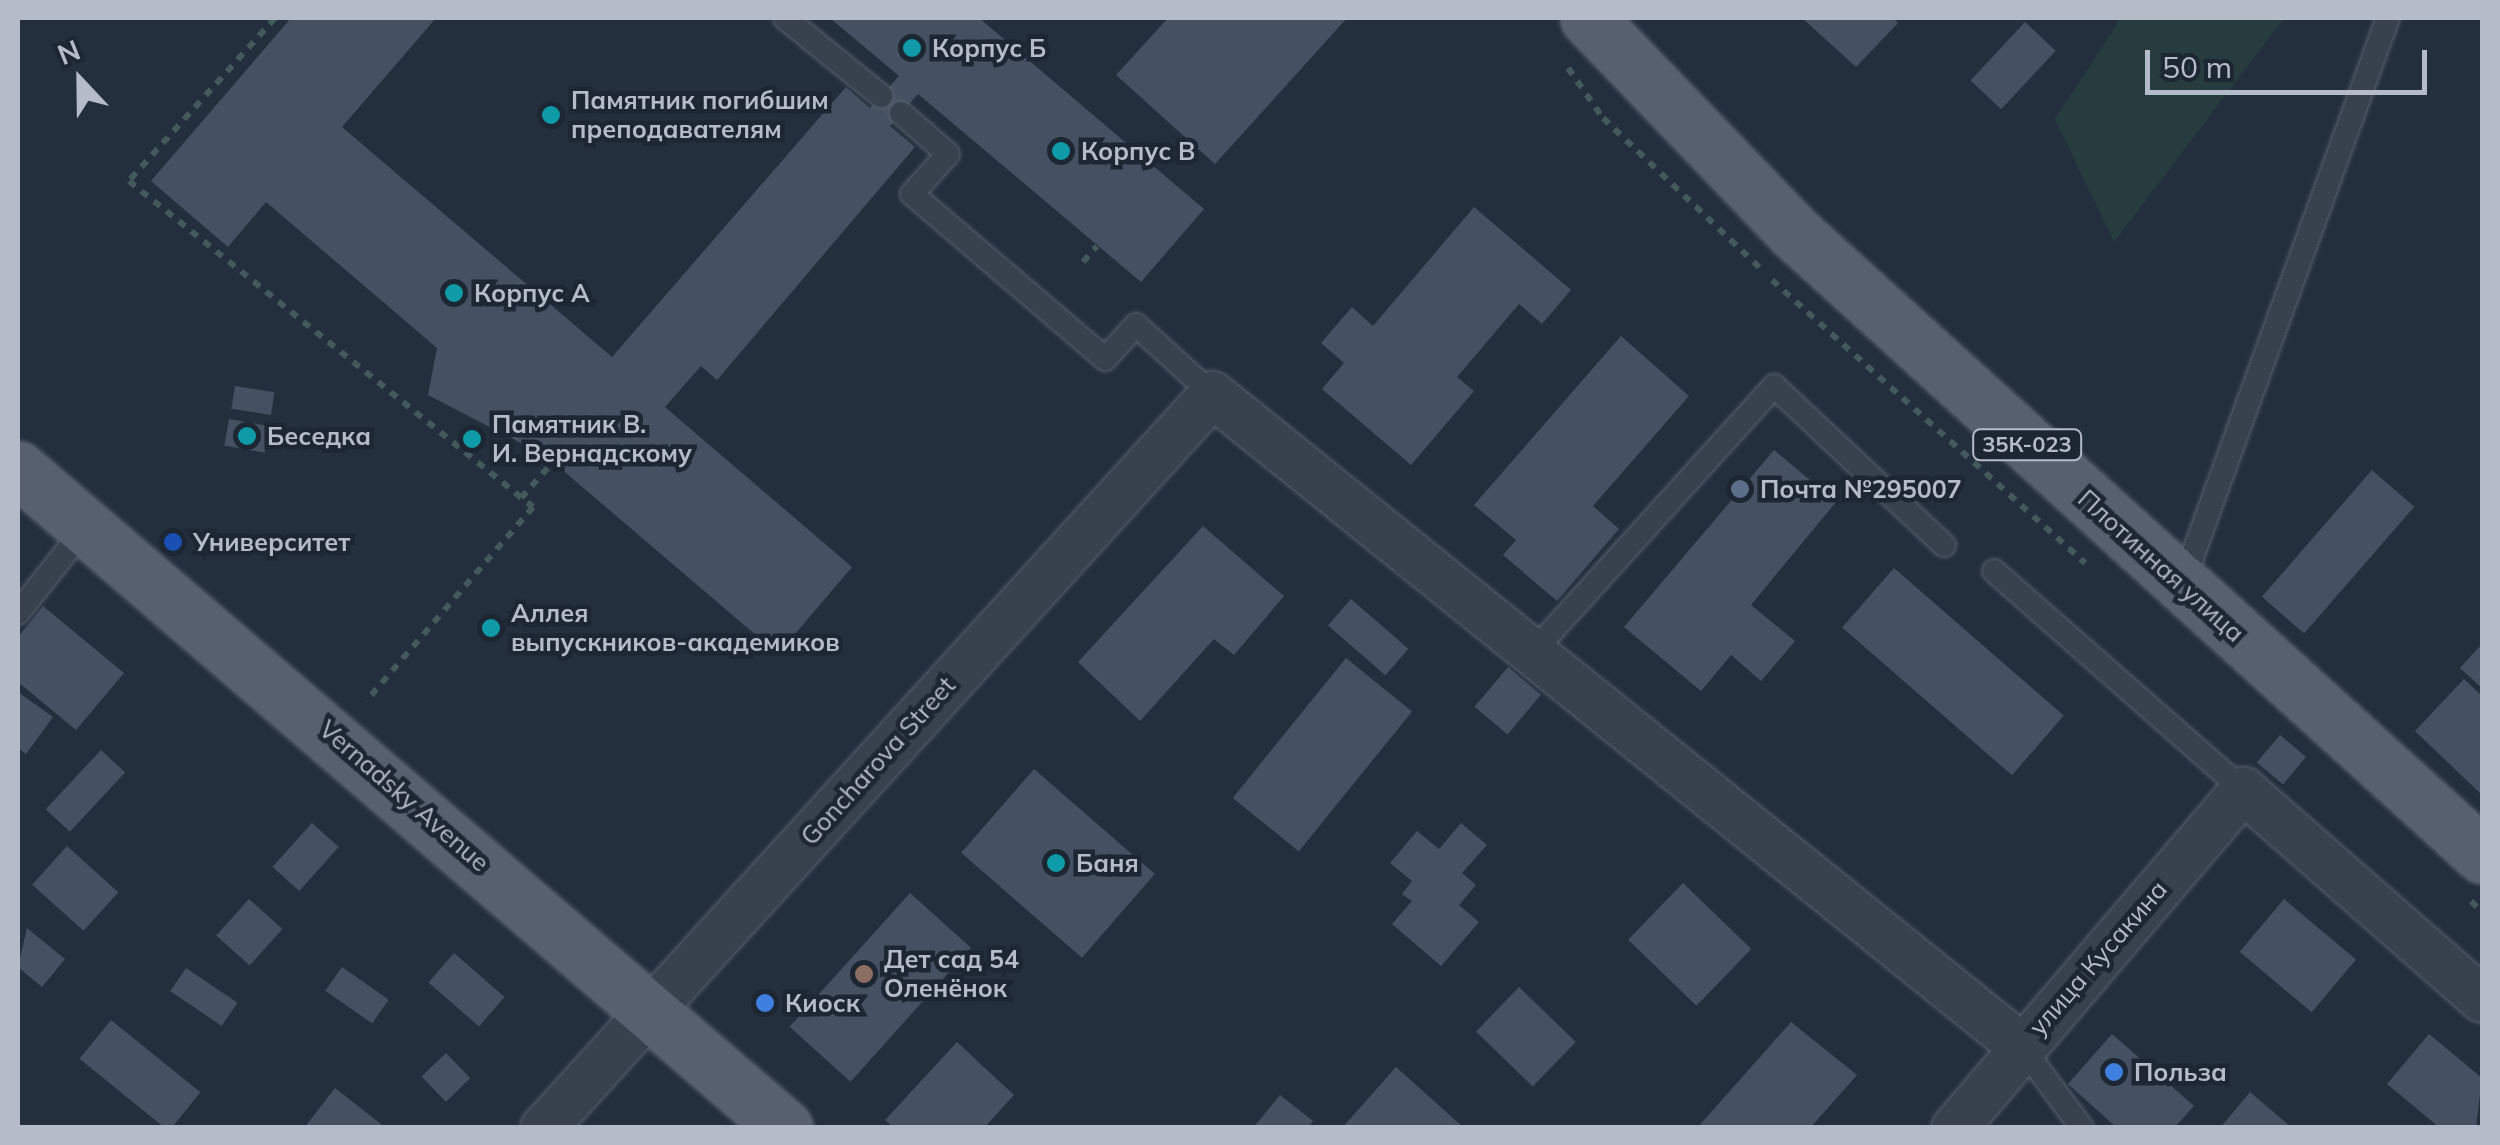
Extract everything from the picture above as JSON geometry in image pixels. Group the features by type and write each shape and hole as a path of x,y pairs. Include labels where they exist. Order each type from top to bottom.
{"main road":[{"name":"Плотинная улица","path":"1588,18 1794,233 2482,856"},
{"name":"Vernadsky Avenue","path":"18,470 653,1010 785,1128"}],"street":[{"path":"1212,394 2022,1046"},
{"name":"Goncharova Street","path":"543,1128 1212,394"},
{"path":"2243,790 2482,998"},
{"name":"улица Кусакина","path":"1954,1128 2243,790"}],"lane":[{"path":"785,18 880,96"},
{"path":"2182,586 2388,18"},
{"path":"901,113 948,154 912,194 1104,360 1136,325 1212,394"},
{"path":"1533,652 1774,386 1944,545"},
{"path":"18,613 86,526"},
{"path":"1994,571 2243,790"},
{"path":"2022,1046 2082,1128"}],"path":[{"path":"275,18 129,180 532,507 366,702"},
{"path":"1082,262 1097,246"},
{"path":"520,498 553,462"}],"green space":[{"path":"2121,18 2284,18 2114,242 2055,119"}],"building":[{"name":"Корпус А","path":"291,18 436,18 342,127 612,357 846,87 870,108 899,76 830,18 979,18 1204,209 1141,282 918,94 890,126 915,147 717,380 701,366 665,407 852,567 778,654 546,456 428,395 437,348 266,202 228,247 151,181"},
{"path":"1168,18 1347,18 1215,164 1116,75"},
{"path":"1802,18 1893,18 1898,23 1856,67"},
{"path":"2025,22 2056,51 2001,109 1970,81"},
{"path":"1474,207 1571,290 1542,324 1519,304 1457,377 1474,391 1411,465 1322,389 1344,363 1321,343 1352,307 1373,326"},
{"path":"1621,336 1689,396 1593,506 1619,529 1557,601 1503,555 1516,540 1474,505"},
{"name":"Беседка","path":"235,386 275,392 271,415 231,409"},
{"name":"Беседка","path":"229,419 269,426 265,453 224,446"},
{"path":"1774,450 1836,502 1751,605 1795,641 1761,681 1731,655 1701,691 1624,627"},
{"path":"2372,470 2414,507 2304,634 2262,597"},
{"path":"1203,526 1284,596 1234,655 1214,639 1140,721 1078,662"},
{"path":"1894,568 2064,716 2012,775 1842,628"},
{"path":"1351,599 1408,649 1385,675 1328,625"},
{"path":"43,606 124,673 76,730 18,682 18,637"},
{"path":"2482,644 2482,688 2460,668"},
{"path":"1346,658 1412,711 1299,851 1233,798"},
{"path":"1508,667 1541,695 1508,734 1475,707"},
{"path":"2464,679 2482,696 2482,795 2415,731"},
{"path":"18,692 53,717 26,754 18,748"},
{"path":"2280,735 2306,757 2283,784 2257,763"},
{"path":"101,750 125,773 70,832 46,809"},
{"name":"Баня","path":"1034,769 1155,874 1082,958 961,853"},
{"path":"312,823 339,847 299,891 273,867"},
{"path":"1461,823 1487,845 1462,873 1476,885 1459,905 1479,922 1441,966 1392,924 1412,901 1402,894 1412,881 1390,863 1417,831 1439,849"},
{"path":"67,846 118,892 83,931 32,885"},
{"path":"1683,883 1751,949 1696,1006 1628,940"},
{"path":"910,893 971,948 850,1082 790,1027"},
{"path":"249,899 282,929 250,966 216,935"},
{"path":"2284,899 2356,959 2312,1012 2240,952"},
{"path":"27,928 65,959 42,987 18,967"},
{"path":"454,953 505,997 479,1026 428,982"},
{"path":"342,967 389,1000 372,1023 325,991"},
{"path":"186,968 237,1003 222,1026 170,991"},
{"path":"1519,987 1576,1042 1533,1086 1476,1032"},
{"path":"111,1020 200,1092 172,1128 165,1128 80,1059"},
{"path":"1791,1022 1857,1075 1810,1128 1697,1128"},
{"path":"2112,1034 2194,1106 2174,1128 2117,1128 2068,1084"},
{"path":"2429,1034 2482,1078 2476,1128 2440,1128 2387,1084"},
{"path":"957,1042 1014,1095 984,1128 894,1128 885,1120"},
{"path":"446,1053 470,1078 446,1102 422,1077"},
{"path":"1396,1067 1464,1128 1342,1128"},
{"path":"335,1088 386,1128 304,1128"},
{"path":"2250,1092 2292,1128 2220,1128"},
{"path":"1280,1095 1313,1121 1308,1128 1253,1128"}],"place":[{"name":"Корпус Б","path":"912,48"},
{"name":"Памятник погибшим преподавателям","path":"551,115"},
{"name":"Корпус В","path":"1061,151"},
{"name":"Корпус А","path":"454,293"},
{"name":"Беседка","path":"247,436"},
{"name":"Памятник В. И. Вернадскому","path":"472,439"},
{"name":"Почта №295007","path":"1740,489"},
{"name":"Университет","path":"173,542"},
{"name":"Аллея выпускников-академиков","path":"491,628"},
{"name":"Баня","path":"1056,863"},
{"name":"Дет сад 54 Оленёнок","path":"864,974"},
{"name":"Киоск","path":"765,1003"},
{"name":"Польза","path":"2114,1072"}]}
